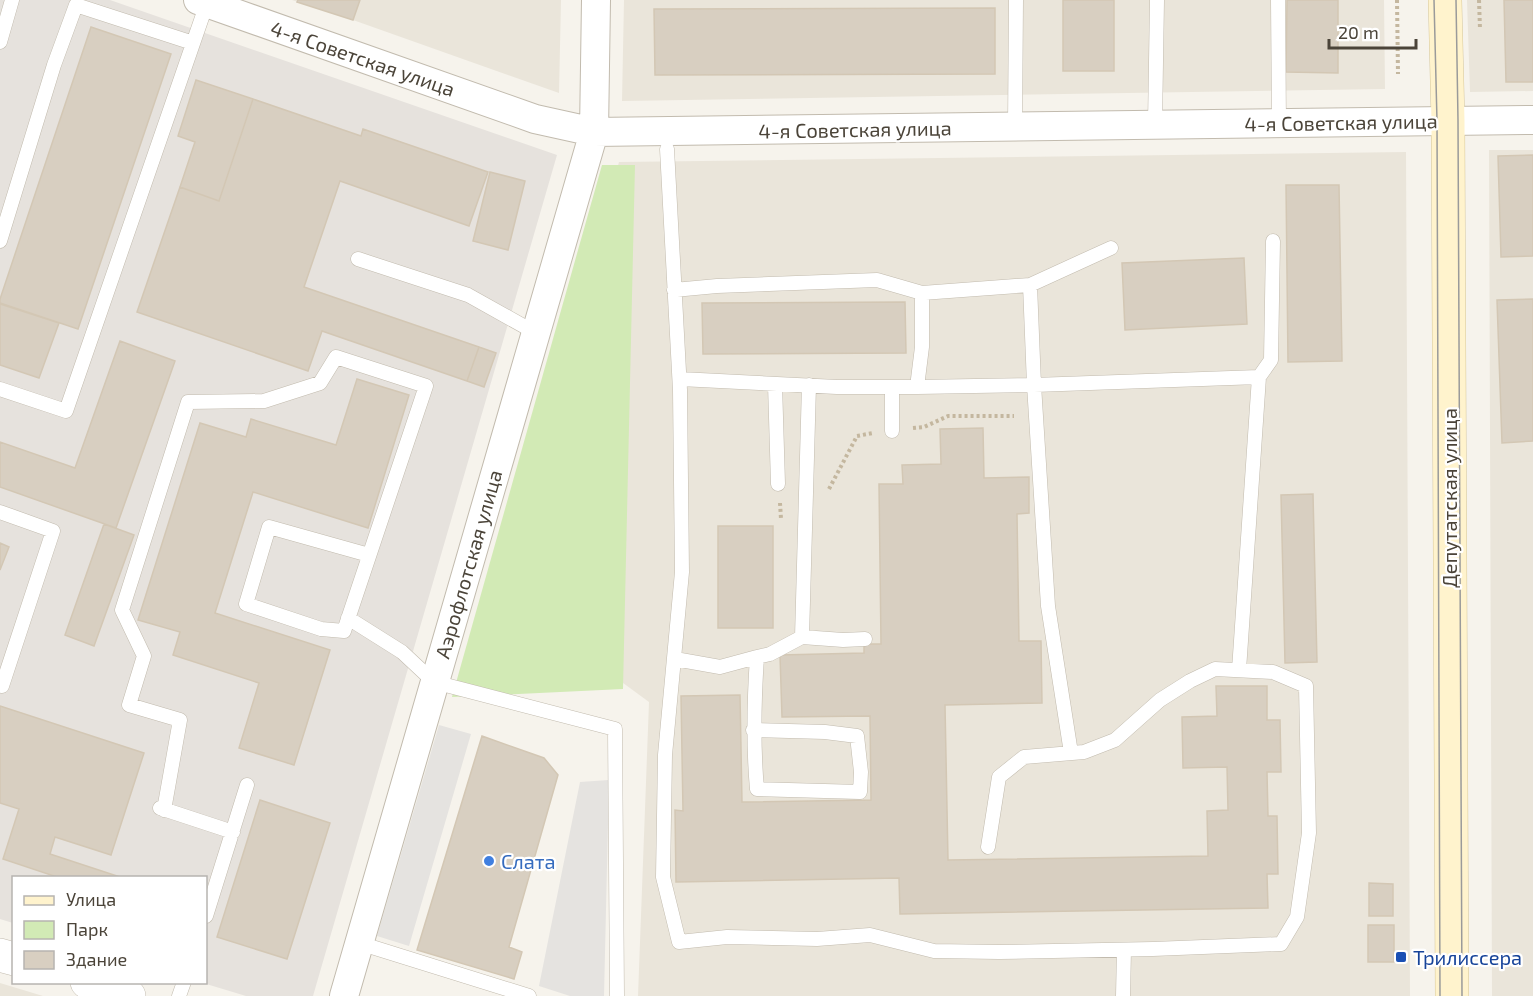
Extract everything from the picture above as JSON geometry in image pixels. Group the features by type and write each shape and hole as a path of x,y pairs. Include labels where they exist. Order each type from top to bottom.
{"main road":[{"name":"Депутатская улица","path":"1445,0 1448,121 1452,996"}],"street":[{"name":"Аэрофлотская улица","path":"344,996 594,132 596,0"},
{"name":"4-я Советская улица","path":"202,2 535,119 594,132 1533,120"},
{"path":"93,984 129,996"}],"lane":[{"path":"0,42 12,0"},
{"path":"1016,0 1016,126"},
{"path":"1155,124 1157,0"},
{"path":"1278,0 1279,123"},
{"path":"0,389 66,411 193,44 202,2"},
{"path":"0,241 54,65 76,5 193,44"},
{"path":"666,149 680,379 682,572 665,756 663,877 679,942 727,937 817,939 870,935 934,951 999,952 1281,944 1297,917 1309,833 1306,686 1273,672 1215,669 1190,681 1160,700 1115,740 1084,752 1024,757 999,777 988,847"},
{"path":"1239,670 1259,377 1271,360 1273,241"},
{"path":"675,290 717,286 877,280 922,292 1029,285 1111,248"},
{"path":"358,259 468,294 536,333"},
{"path":"1029,285 1048,606 1071,753"},
{"path":"917,387 922,347 922,292"},
{"path":"233,832 162,809 180,720 129,705 144,656 122,610 188,402 264,401 320,383 336,357 426,386 344,631 321,629 246,604 269,527 369,555"},
{"path":"680,379 917,387 1259,377"},
{"path":"775,384 778,484"},
{"path":"802,637 809,385"},
{"path":"891,387 892,431"},
{"path":"0,512 53,531 2,686"},
{"path":"348,618 402,652 434,682 615,729 617,996"},
{"path":"675,658 720,667 770,654 802,637 865,639"},
{"path":"753,730 825,732 857,736 861,772 860,792 757,789 753,730 757,657"},
{"path":"207,913 247,785"},
{"path":"359,944 529,996"},
{"path":"1123,996 1124,950"}],"path":[{"path":"1397,0 1398,74"},
{"path":"805,535 857,436 924,427 948,416 1036,416"}],"shaded area":[{"path":"0,0 110,0 557,155 313,996 246,996 206,984 207,876 12,876 12,923 0,919"},
{"path":"292,0 561,0 559,93 353,20"},
{"path":"624,0 1384,0 1385,89 622,101"},
{"path":"1467,0 1533,0 1533,91 1470,92"},
{"path":"1489,150 1533,150 1533,996 1492,996"},
{"path":"1406,152 1410,996 638,996 649,702 619,680 467,682 619,162"},
{"path":"439,725 471,734 409,946 377,936"},
{"path":"609,780 604,996 570,996 539,986 580,782"},
{"path":"0,983 43,996 0,996"}],"green space":[{"path":"602,165 635,165 623,689 452,697"}],"building":[{"path":"298,0 360,0 353,20 297,2"},
{"path":"1063,0 1114,0 1114,71 1063,71"},
{"path":"1287,0 1338,0 1338,73 1286,72"},
{"path":"1504,0 1533,0 1533,82 1506,82"},
{"path":"995,8 995,74 655,75 654,9"},
{"path":"91,27 171,54 78,329 0,303 0,299"},
{"path":"196,80 253,99 219,201 180,187 195,142 178,136"},
{"path":"253,99 361,136 363,129 488,172 469,226 340,181 304,287 479,347 467,381 322,331 308,371 137,312 180,187 219,201"},
{"path":"1533,155 1533,256 1501,257 1498,156"},
{"path":"490,172 525,181 508,250 473,241"},
{"path":"1286,185 1339,185 1342,361 1288,362"},
{"path":"1244,258 1247,324 1125,330 1122,263"},
{"path":"1533,299 1533,441 1502,443 1497,300"},
{"path":"905,302 906,353 703,354 702,303"},
{"path":"0,304 59,323 39,378 0,365"},
{"path":"120,341 175,361 116,528 0,487 0,442 75,468"},
{"path":"479,347 496,353 484,387 467,381"},
{"path":"357,379 409,395 368,528 253,492 215,613 330,650 294,765 239,748 259,683 173,655 180,632 138,620 200,423 246,437 251,419 336,445"},
{"path":"983,428 984,478 1029,477 1029,513 1017,514 1019,641 1041,641 1042,703 945,705 948,860 1208,856 1207,811 1228,810 1227,767 1183,768 1182,717 1217,716 1216,686 1267,686 1267,720 1280,720 1281,772 1267,772 1268,816 1277,816 1278,874 1267,874 1268,908 900,914 899,878 676,882 675,810 683,811 681,696 740,695 742,802 871,800 870,716 782,717 780,655 864,653 864,644 881,644 879,484 903,484 902,465 941,464 940,429"},
{"path":"1313,494 1317,662 1285,663 1281,495"},
{"path":"104,524 134,535 94,646 65,635"},
{"path":"718,526 773,526 773,628 718,628"},
{"path":"0,543 9,547 0,570"},
{"path":"0,706 144,753 111,855 55,837 50,854 117,876 54,876 3,859 19,809 0,803"},
{"name":"Слата","path":"482,736 544,758 558,775 509,947 522,952 514,979 417,950"},
{"path":"260,800 330,823 287,959 217,937"},
{"path":"1369,883 1393,884 1393,916 1369,916"},
{"path":"1368,925 1394,925 1394,962 1368,962"}],"tram line":[{"path":"1434,0 1437,121 1440,996"},
{"path":"1456,0 1462,996"}],"place":[{"name":"Слата","path":"489,861"},
{"name":"Трилиссера","path":"1401,957"}]}
